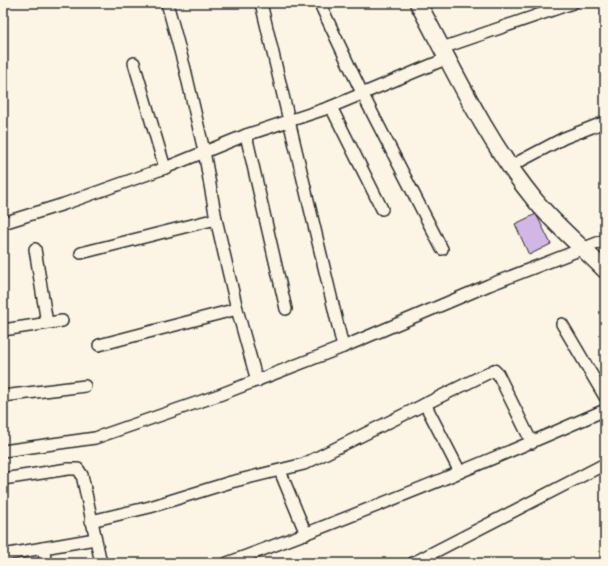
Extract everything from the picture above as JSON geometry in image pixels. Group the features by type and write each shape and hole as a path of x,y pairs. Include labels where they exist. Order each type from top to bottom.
{"street":[{"path":"167,3 185,69 204,151 216,219 237,309 257,381"},
{"path":"261,3 343,347"},
{"path":"418,3 490,138 510,167 535,200 605,270"},
{"path":"3,223 165,168 246,135 363,95 445,53 573,3"},
{"path":"320,4 363,95 442,249"},
{"path":"134,63 165,168"},
{"path":"331,106 382,209"},
{"path":"510,167 564,138 605,122"},
{"path":"246,135 286,309"},
{"path":"81,253 216,219"},
{"path":"3,451 95,438 257,381 343,347 489,285 605,240"},
{"path":"35,249 47,323"},
{"path":"99,345 237,309"},
{"path":"3,330 62,321"},
{"path":"562,324 605,396"},
{"path":"91,521 150,507 250,476 280,471 318,458 494,370 496,371 532,443"},
{"path":"3,396 85,386"},
{"path":"425,404 460,472"},
{"path":"227,563 306,534 532,443 605,410"},
{"path":"413,563 605,464"},
{"path":"3,479 68,469 78,469 82,474 101,563"},
{"path":"280,471 306,534"},
{"path":"3,554 96,540"},
{"path":"43,548 46,563"}],"building":[{"path":"536,214 551,244 529,255 515,224"}]}
